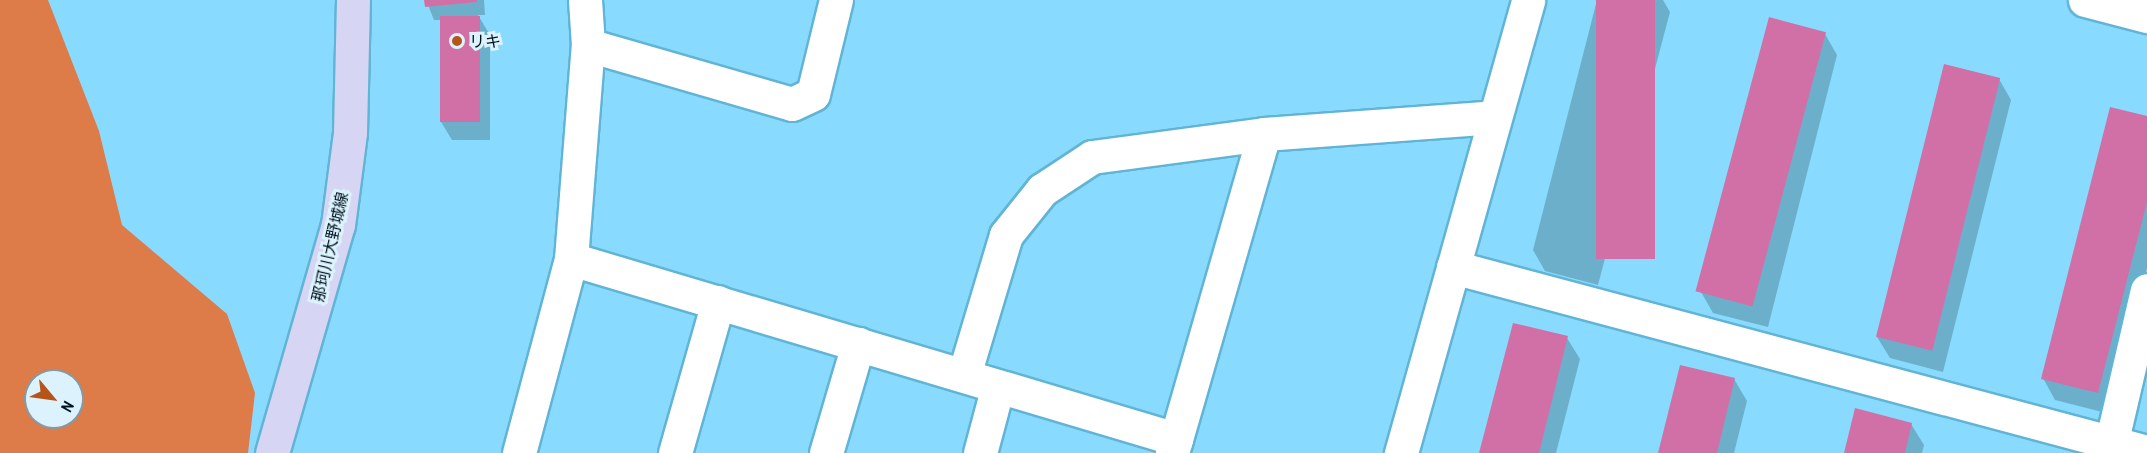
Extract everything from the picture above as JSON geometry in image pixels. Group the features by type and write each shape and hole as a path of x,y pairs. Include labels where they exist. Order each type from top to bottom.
{"main road":[{"name":"那珂川大野城線","path":"272,453 338,225 350,132 353,0"}],"street":[{"path":"519,453 571,259 588,45 585,0"},
{"path":"588,45 792,104 813,94 836,0"},
{"path":"1401,453 1528,0"},
{"path":"2085,0 2147,16"},
{"path":"964,375 1006,235 1042,190 1092,157 1264,134 1494,117"},
{"path":"571,259 964,375 1174,446 1264,134"},
{"path":"1453,267 2110,448 2147,452"},
{"path":"2110,448 2147,290"},
{"path":"675,453 718,302"},
{"path":"826,453 858,344"},
{"path":"980,453 998,386"}],"shaded area":[{"path":"0,0 48,0 99,131 122,225 227,314 255,393 248,453 0,453"}],"building":[{"path":"424,0 477,0 477,2 425,7"},
{"path":"1596,0 1655,0 1655,259 1596,259"},
{"path":"440,16 480,16 480,122 440,122"},
{"path":"1769,17 1826,32 1752,307 1695,291"},
{"path":"1944,64 2000,78 1932,351 1876,337"},
{"path":"2110,107 2147,116 2147,202 2098,393 2041,379"},
{"path":"1513,323 1568,336 1539,453 1479,453"},
{"path":"1680,365 1735,378 1717,453 1658,453"},
{"path":"1855,408 1912,423 1905,453 1844,453"}],"place":[{"name":"リキ","path":"457,41"}]}
